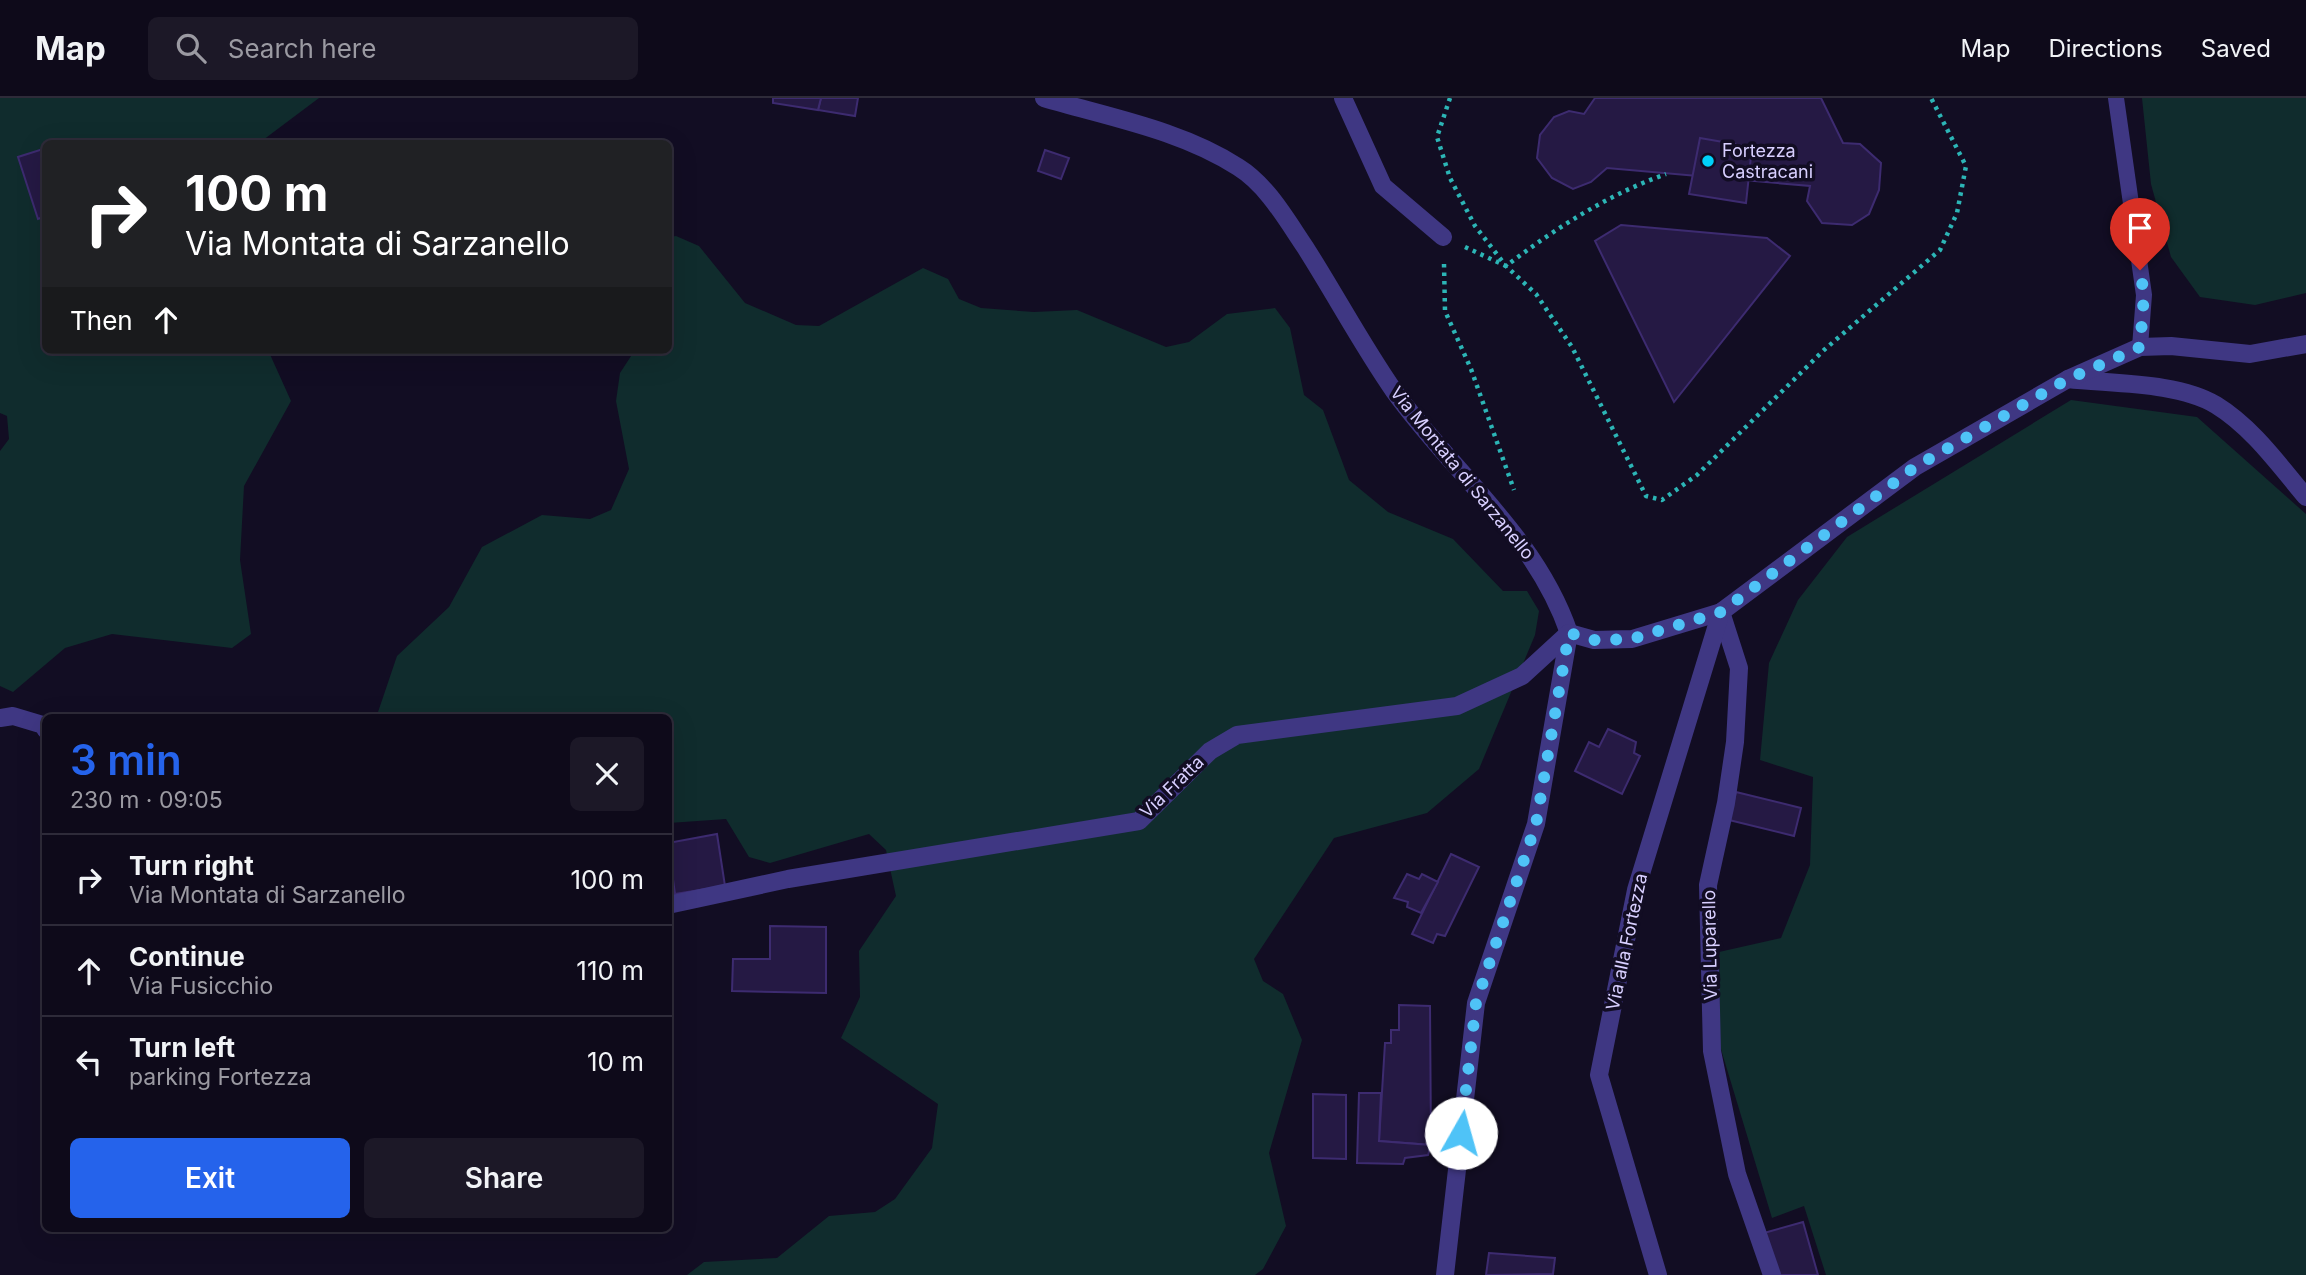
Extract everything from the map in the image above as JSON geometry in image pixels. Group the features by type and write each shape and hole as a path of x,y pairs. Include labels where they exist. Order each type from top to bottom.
{"street":[{"name":"Via Montata di Sarzanello","path":"1044,98 1188,141 1239,167 1270,196 1393,389 1437,447 1528,549 1559,604 1569,633"},
{"path":"1343,98 1383,186 1443,237"},
{"path":"1445,1275 1476,1003 1536,824 1569,633 1594,640 1632,639 1721,612 1915,467 2068,379 2140,347 2171,346 2249,354 2306,344"},
{"path":"2068,379 2180,391 2215,405 2257,439 2306,497"},
{"name":"Via alla Fortezza","path":"1658,1275 1599,1075 1636,890 1721,612"},
{"name":"Via Luparello","path":"1721,612 1739,668 1735,742 1726,803 1708,885 1712,1051 1738,1174 1772,1275"},
{"name":"Via Fratta","path":"672,904 788,879 1139,821 1210,751 1237,736 1457,706 1522,677 1569,633"},
{"path":"0,718 13,716 42,725"}],"lane":[{"path":"2116,98 2144,295 2140,347"}],"path":[{"path":"1450,98 1437,137 1450,178 1475,226 1506,266 1536,294 1572,347 1646,496 1662,500 1697,475 1824,350 1940,250 1956,213 1966,166 1931,98"},
{"path":"1506,266 1580,214 1625,189 1666,174"},
{"path":"1506,266 1443,237 1445,311 1471,369 1515,496"}],"green space":[{"path":"0,98 319,98 263,140 42,140 42,354 270,354 291,401 244,486 240,560 251,634 232,648 112,634 65,648 13,692 0,686 0,451 9,439 7,416 0,413"},
{"path":"2142,98 2306,98 2306,293 2255,305 2200,297 2171,257 2151,184"},
{"path":"672,237 699,246 745,303 796,325 819,326 923,268 948,279 959,299 981,308 1034,312 1077,310 1166,347 1189,342 1227,314 1275,308 1290,328 1304,395 1323,410 1349,480 1388,512 1453,539 1503,591 1527,591 1539,611 1535,635 1479,769 1427,813 1334,838 1254,959 1263,981 1283,994 1302,1040 1269,1153 1286,1226 1263,1269 1255,1275 687,1275 704,1262 777,1258 829,1216 875,1212 895,1199 932,1148 938,1104 841,1038 860,997 859,951 896,896 886,850 869,834 770,863 749,857 726,819 672,823 672,714 377,714 397,656 449,607 482,547 542,515 590,519 611,510 629,469 616,401 620,373 632,354 672,354"},
{"path":"2071,400 2197,417 2306,514 2306,1275 1826,1275 1804,1206 1772,1218 1720,1046 1719,952 1781,938 1810,865 1813,777 1760,760 1769,663 1798,600 1847,537"}],"building":[{"path":"773,98 821,98 818,110 773,103"},
{"path":"821,98 858,98 855,116 818,110"},
{"name":"Fortezza Castracani","path":"1595,98 1821,98 1843,143 1860,144 1881,163 1879,190 1869,214 1852,225 1822,223 1807,201 1810,186 1607,168 1591,182 1573,189 1552,178 1537,158 1540,135 1554,117 1569,111 1584,114"},
{"path":"1700,138 1752,147 1746,203 1689,194"},
{"path":"42,149 42,218 38,219 18,157"},
{"path":"1045,150 1069,158 1061,179 1038,171"},
{"path":"1621,225 1767,238 1790,256 1674,402 1595,241"},
{"path":"1608,729 1636,742 1634,753 1640,756 1622,794 1575,771 1589,742 1599,747"},
{"path":"1736,792 1801,808 1794,836 1729,820"},
{"path":"717,834 725,886 675,894 672,842"},
{"path":"1451,854 1479,867 1445,936 1437,934 1433,943 1412,934"},
{"path":"1407,874 1419,879 1422,874 1438,882 1421,913 1407,907 1408,902 1394,898"},
{"path":"770,926 826,927 826,993 732,991 733,959 770,959"},
{"path":"1399,1005 1430,1006 1431,1145 1379,1141 1385,1043 1391,1043 1391,1030 1399,1030"},
{"path":"1359,1093 1381,1093 1379,1141 1431,1145 1428,1155 1405,1158 1403,1164 1357,1163"},
{"path":"1313,1094 1346,1095 1346,1159 1313,1158"},
{"path":"1803,1222 1818,1275 1776,1275 1764,1233"},
{"path":"1489,1253 1555,1258 1553,1274 1486,1275"}],"place":[{"name":"Fortezza Castracani","path":"1708,161"}],"route":[{"path":"1461,1133 1476,1003 1536,824 1569,633 1594,640 1632,639 1721,612 1915,467 2068,379 2140,347 2144,295 2140,270"}]}
